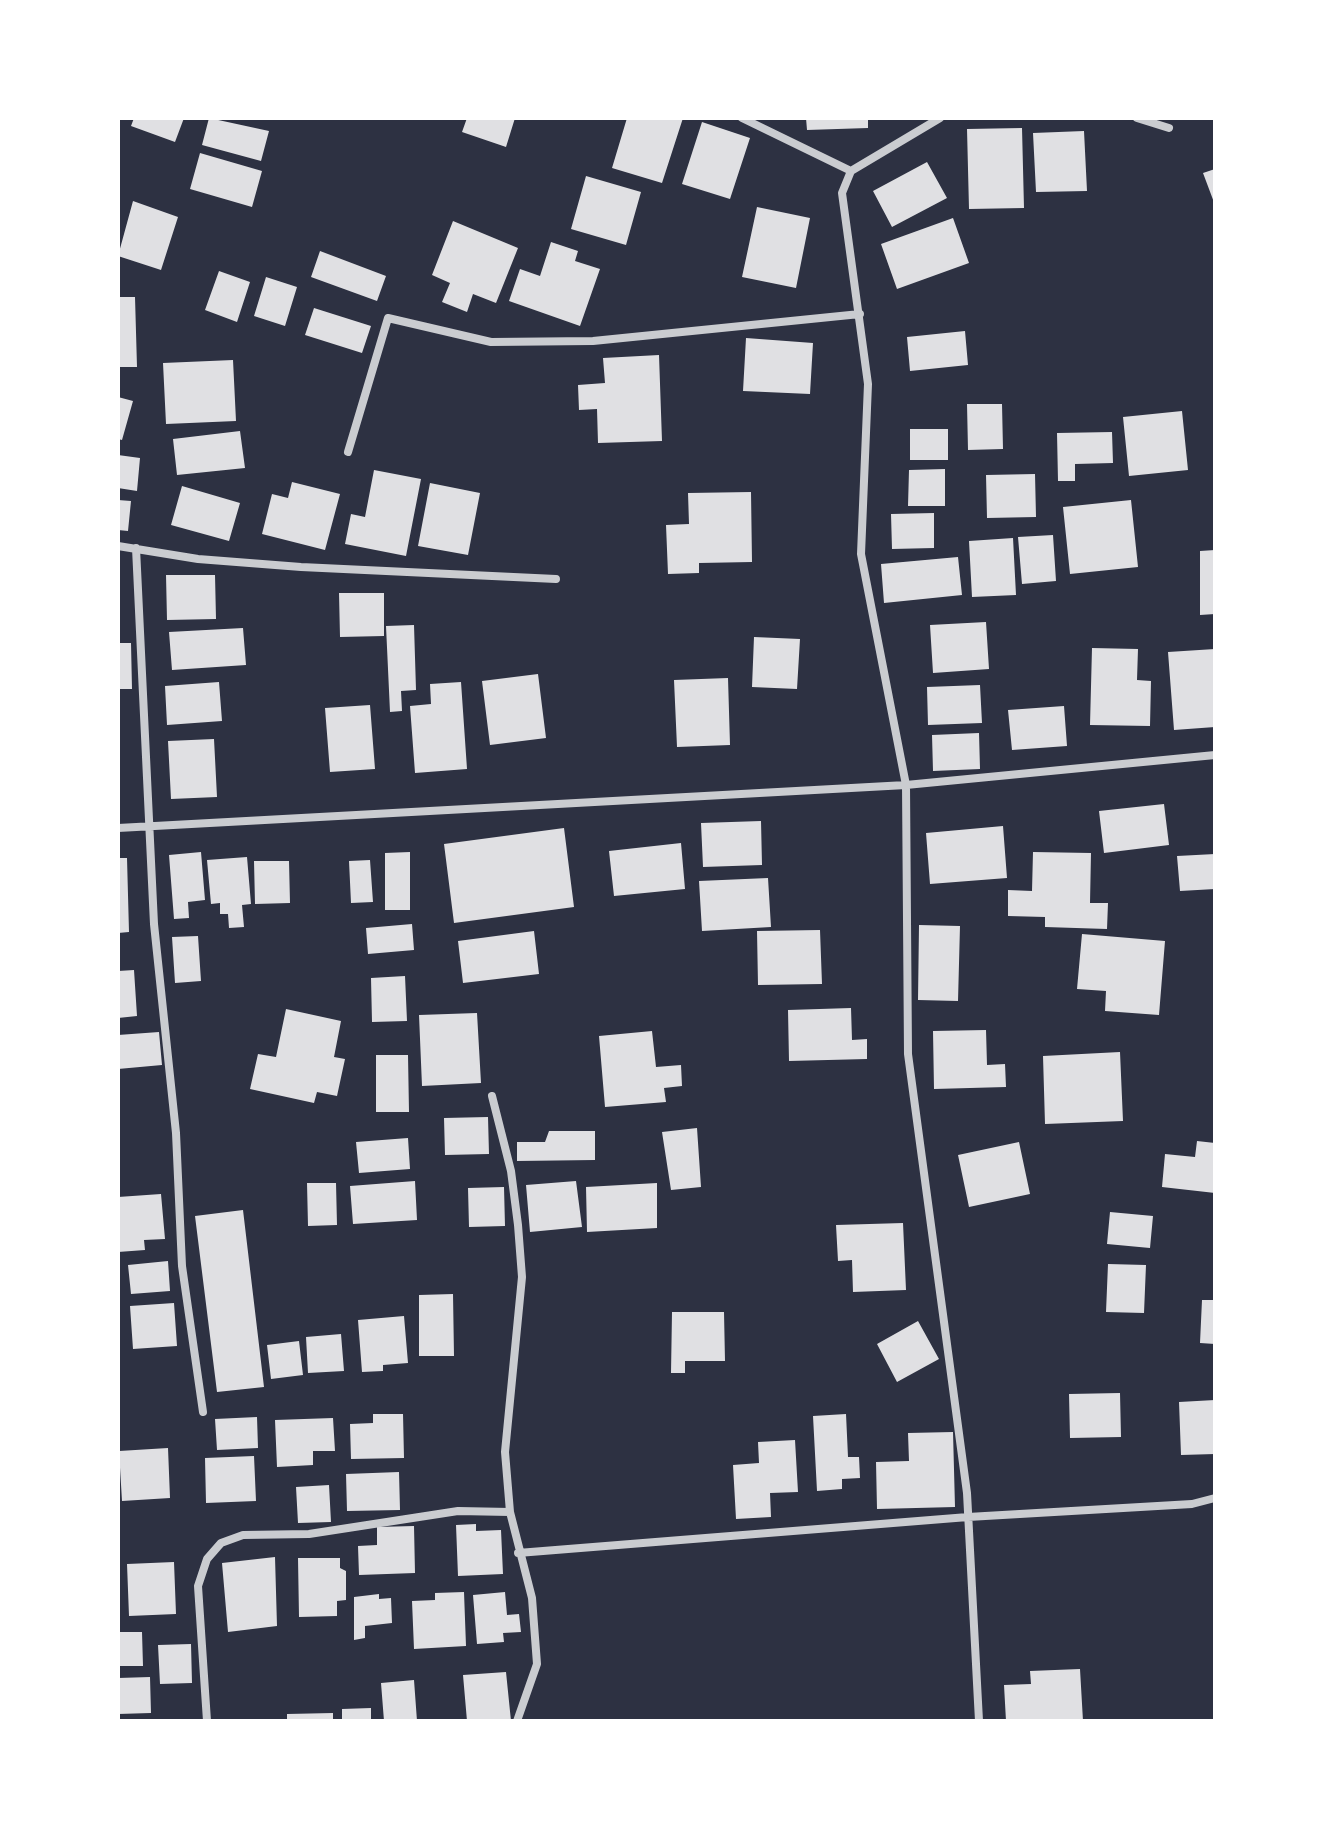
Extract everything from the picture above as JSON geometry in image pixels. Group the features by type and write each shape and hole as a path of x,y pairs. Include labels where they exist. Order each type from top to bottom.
{"street":[{"path":"742,118 851,171"},
{"path":"940,118 851,171 842,193 868,384 861,554 906,785 908,1054 968,1517 979,1721"},
{"path":"1137,118 1169,128"},
{"path":"348,452 388,318 491,342 593,341 860,314"},
{"path":"118,546 198,559 301,567 556,579"},
{"path":"136,548 154,924 176,1133 182,1266 203,1412"},
{"path":"118,828 906,785 1215,755"},
{"path":"492,1096 511,1171 522,1277 505,1452 510,1512 518,1553 532,1598 537,1664 517,1721"},
{"path":"518,1553 968,1517 1192,1504 1215,1498"},
{"path":"207,1721 198,1586 207,1559 221,1543 243,1535 309,1534 458,1511 510,1512"}],"building":[{"path":"134,118 184,118 175,142 131,126"},
{"path":"209,118 269,131 261,161 202,145"},
{"path":"467,118 515,118 506,147 462,132"},
{"path":"627,118 683,118 662,183 612,168"},
{"path":"806,118 868,118 868,128 807,130"},
{"path":"702,122 750,138 730,199 682,184"},
{"path":"1022,128 1024,208 969,209 967,129"},
{"path":"1084,131 1087,191 1036,192 1033,133"},
{"path":"200,153 262,171 252,207 190,189"},
{"path":"927,162 947,198 892,227 873,191"},
{"path":"1215,169 1215,205 1203,173"},
{"path":"586,176 641,192 626,245 571,229"},
{"path":"133,201 178,217 161,270 118,256"},
{"path":"757,207 810,218 796,288 742,277"},
{"path":"953,218 969,263 897,289 881,244"},
{"path":"453,221 518,248 496,303 473,294 467,312 442,302 450,283 432,275"},
{"path":"551,242 578,251 575,261 600,269 580,326 509,301 520,269 540,276"},
{"path":"320,251 386,276 377,301 311,277"},
{"path":"219,271 250,282 237,322 205,310"},
{"path":"266,277 297,287 285,326 254,316"},
{"path":"118,297 135,297 137,367 118,367"},
{"path":"314,308 371,326 362,353 305,335"},
{"path":"965,331 968,365 910,371 907,337"},
{"path":"746,338 813,343 810,394 743,391"},
{"path":"659,355 662,441 598,443 597,409 579,410 578,385 605,383 603,358"},
{"path":"233,360 236,421 166,424 163,363"},
{"path":"118,397 133,401 122,440 118,439"},
{"path":"967,404 1002,404 1003,449 968,450"},
{"path":"1182,411 1188,470 1129,476 1123,417"},
{"path":"910,429 948,429 948,460 910,460"},
{"path":"240,431 245,468 177,475 173,439"},
{"path":"1112,432 1113,463 1075,464 1075,481 1058,481 1057,433"},
{"path":"118,455 140,458 137,491 118,488"},
{"path":"945,469 945,506 908,506 909,470"},
{"path":"374,470 421,479 406,556 345,544 351,514 365,517"},
{"path":"1035,474 1036,517 987,518 986,475"},
{"path":"292,482 340,494 325,550 262,534 272,494 288,498"},
{"path":"430,483 480,493 468,555 418,546"},
{"path":"182,486 240,503 229,541 171,525"},
{"path":"751,492 752,562 699,563 699,573 668,574 666,525 689,524 688,493"},
{"path":"118,500 131,501 128,531 118,530"},
{"path":"1131,500 1138,567 1070,574 1063,507"},
{"path":"934,513 934,548 892,549 891,514"},
{"path":"1053,535 1056,581 1022,584 1018,537"},
{"path":"1013,538 1016,595 972,597 969,541"},
{"path":"1215,550 1215,614 1200,615 1200,551"},
{"path":"958,557 962,595 884,603 881,564"},
{"path":"166,575 215,575 216,619 167,620"},
{"path":"339,593 384,593 384,636 340,637"},
{"path":"986,622 989,669 933,673 930,625"},
{"path":"414,625 416,690 401,691 402,711 390,712 386,626"},
{"path":"243,628 246,665 172,670 169,632"},
{"path":"754,637 800,639 797,689 752,687"},
{"path":"118,643 131,643 132,689 118,689"},
{"path":"1092,648 1138,649 1137,680 1151,681 1150,726 1090,725"},
{"path":"1215,649 1215,727 1174,730 1168,652"},
{"path":"538,674 546,738 490,745 482,681"},
{"path":"728,678 730,745 677,747 674,680"},
{"path":"219,682 222,721 167,725 165,686"},
{"path":"461,682 467,769 415,773 410,706 431,704 430,684"},
{"path":"980,685 982,723 928,725 927,687"},
{"path":"370,705 375,769 330,772 325,708"},
{"path":"1064,706 1067,746 1012,750 1008,710"},
{"path":"979,733 980,769 933,771 932,735"},
{"path":"214,739 217,797 171,799 168,741"},
{"path":"1164,804 1169,845 1104,853 1099,811"},
{"path":"761,821 762,865 703,867 701,823"},
{"path":"1003,826 1007,878 930,884 926,833"},
{"path":"564,828 574,907 454,923 444,844"},
{"path":"681,843 685,889 614,896 609,851"},
{"path":"201,852 205,900 188,902 189,918 174,919 169,855"},
{"path":"410,852 410,910 385,910 385,853"},
{"path":"1033,852 1091,853 1090,903 1108,903 1107,929 1045,927 1045,917 1008,916 1008,890 1032,891"},
{"path":"1215,854 1215,889 1180,891 1177,856"},
{"path":"247,857 251,904 242,905 244,927 229,928 228,914 220,914 220,903 211,904 207,860"},
{"path":"118,858 127,858 129,932 118,933"},
{"path":"370,860 373,902 351,903 349,861"},
{"path":"254,861 289,861 290,903 255,904"},
{"path":"768,878 771,927 702,931 699,881"},
{"path":"412,924 414,950 368,954 366,928"},
{"path":"919,925 960,926 958,1001 918,1000"},
{"path":"820,930 822,984 758,985 757,931"},
{"path":"534,931 539,974 463,983 458,941"},
{"path":"1082,934 1165,941 1159,1015 1105,1011 1106,991 1077,989"},
{"path":"198,936 201,981 175,983 172,937"},
{"path":"134,970 137,1016 118,1018 118,971"},
{"path":"405,976 407,1021 372,1022 371,978"},
{"path":"851,1008 852,1040 867,1039 867,1059 789,1061 788,1010"},
{"path":"286,1009 341,1021 334,1057 345,1059 337,1096 317,1092 314,1103 250,1089 258,1054 276,1057"},
{"path":"477,1013 481,1083 422,1086 419,1015"},
{"path":"986,1030 987,1065 1005,1064 1006,1087 934,1089 933,1031"},
{"path":"652,1031 656,1067 681,1065 682,1086 664,1088 666,1102 605,1107 599,1036"},
{"path":"159,1032 162,1065 118,1069 118,1035"},
{"path":"1120,1052 1123,1121 1045,1124 1043,1056"},
{"path":"376,1055 408,1055 409,1112 376,1112"},
{"path":"488,1117 489,1154 445,1155 444,1118"},
{"path":"697,1128 701,1187 671,1190 662,1132"},
{"path":"549,1131 595,1131 595,1160 517,1161 517,1142 545,1142"},
{"path":"408,1138 410,1169 359,1173 356,1142"},
{"path":"1197,1141 1215,1143 1215,1193 1162,1187 1165,1154 1195,1157"},
{"path":"1019,1142 1030,1194 969,1207 958,1155"},
{"path":"415,1181 417,1220 353,1224 350,1186"},
{"path":"576,1181 582,1227 530,1232 526,1185"},
{"path":"307,1183 336,1183 337,1225 308,1226"},
{"path":"657,1183 657,1228 587,1232 586,1187"},
{"path":"504,1187 505,1226 469,1227 468,1188"},
{"path":"161,1194 165,1239 144,1240 145,1250 118,1252 118,1197"},
{"path":"243,1210 264,1387 217,1392 195,1216"},
{"path":"1110,1212 1153,1216 1150,1248 1107,1244"},
{"path":"903,1223 906,1290 853,1292 852,1260 838,1261 836,1225"},
{"path":"168,1261 170,1291 131,1294 128,1265"},
{"path":"1108,1264 1146,1265 1144,1313 1106,1312"},
{"path":"453,1294 454,1356 419,1356 419,1295"},
{"path":"1202,1300 1215,1300 1215,1344 1200,1343"},
{"path":"174,1303 177,1346 133,1349 130,1306"},
{"path":"672,1312 724,1312 725,1361 685,1361 685,1373 671,1373"},
{"path":"404,1316 408,1363 383,1365 383,1371 362,1372 358,1320"},
{"path":"918,1321 939,1359 897,1382 877,1344"},
{"path":"341,1334 344,1371 308,1373 306,1337"},
{"path":"299,1341 303,1375 271,1379 267,1345"},
{"path":"1120,1393 1121,1437 1070,1438 1069,1394"},
{"path":"1215,1400 1215,1454 1181,1455 1179,1402"},
{"path":"373,1414 403,1414 404,1458 351,1459 350,1424 373,1423"},
{"path":"846,1414 848,1457 859,1457 860,1478 842,1479 842,1489 817,1491 813,1416"},
{"path":"257,1417 258,1448 217,1450 215,1419"},
{"path":"333,1418 335,1451 313,1451 313,1465 277,1467 275,1420"},
{"path":"953,1432 955,1507 877,1509 876,1462 909,1461 908,1433"},
{"path":"795,1440 798,1492 770,1493 771,1517 736,1519 733,1465 759,1463 758,1442"},
{"path":"168,1448 170,1498 122,1501 119,1451"},
{"path":"254,1456 256,1501 206,1503 205,1458"},
{"path":"399,1472 400,1510 347,1511 346,1474"},
{"path":"329,1485 331,1522 298,1523 296,1487"},
{"path":"476,1524 476,1531 501,1530 503,1574 458,1576 456,1525"},
{"path":"414,1526 415,1573 359,1575 358,1546 377,1545 377,1527"},
{"path":"275,1557 277,1626 228,1632 222,1563"},
{"path":"298,1558 340,1558 340,1568 346,1571 346,1600 337,1601 337,1616 299,1617"},
{"path":"174,1562 176,1614 129,1616 127,1564"},
{"path":"464,1592 466,1646 414,1649 412,1601 435,1600 435,1593"},
{"path":"505,1592 507,1615 519,1614 521,1632 503,1633 504,1642 477,1644 473,1595"},
{"path":"379,1594 379,1599 391,1598 392,1623 365,1626 365,1638 354,1640 354,1597"},
{"path":"118,1632 142,1632 143,1666 118,1666"},
{"path":"191,1644 192,1683 160,1684 158,1645"},
{"path":"1080,1669 1083,1721 1006,1721 1004,1685 1031,1684 1030,1671"},
{"path":"506,1672 511,1721 467,1721 463,1675"},
{"path":"150,1677 151,1713 118,1714 118,1678"},
{"path":"414,1680 417,1721 384,1721 381,1683"},
{"path":"371,1708 371,1721 342,1721 342,1709"},
{"path":"333,1713 333,1721 287,1721 287,1714"}]}
